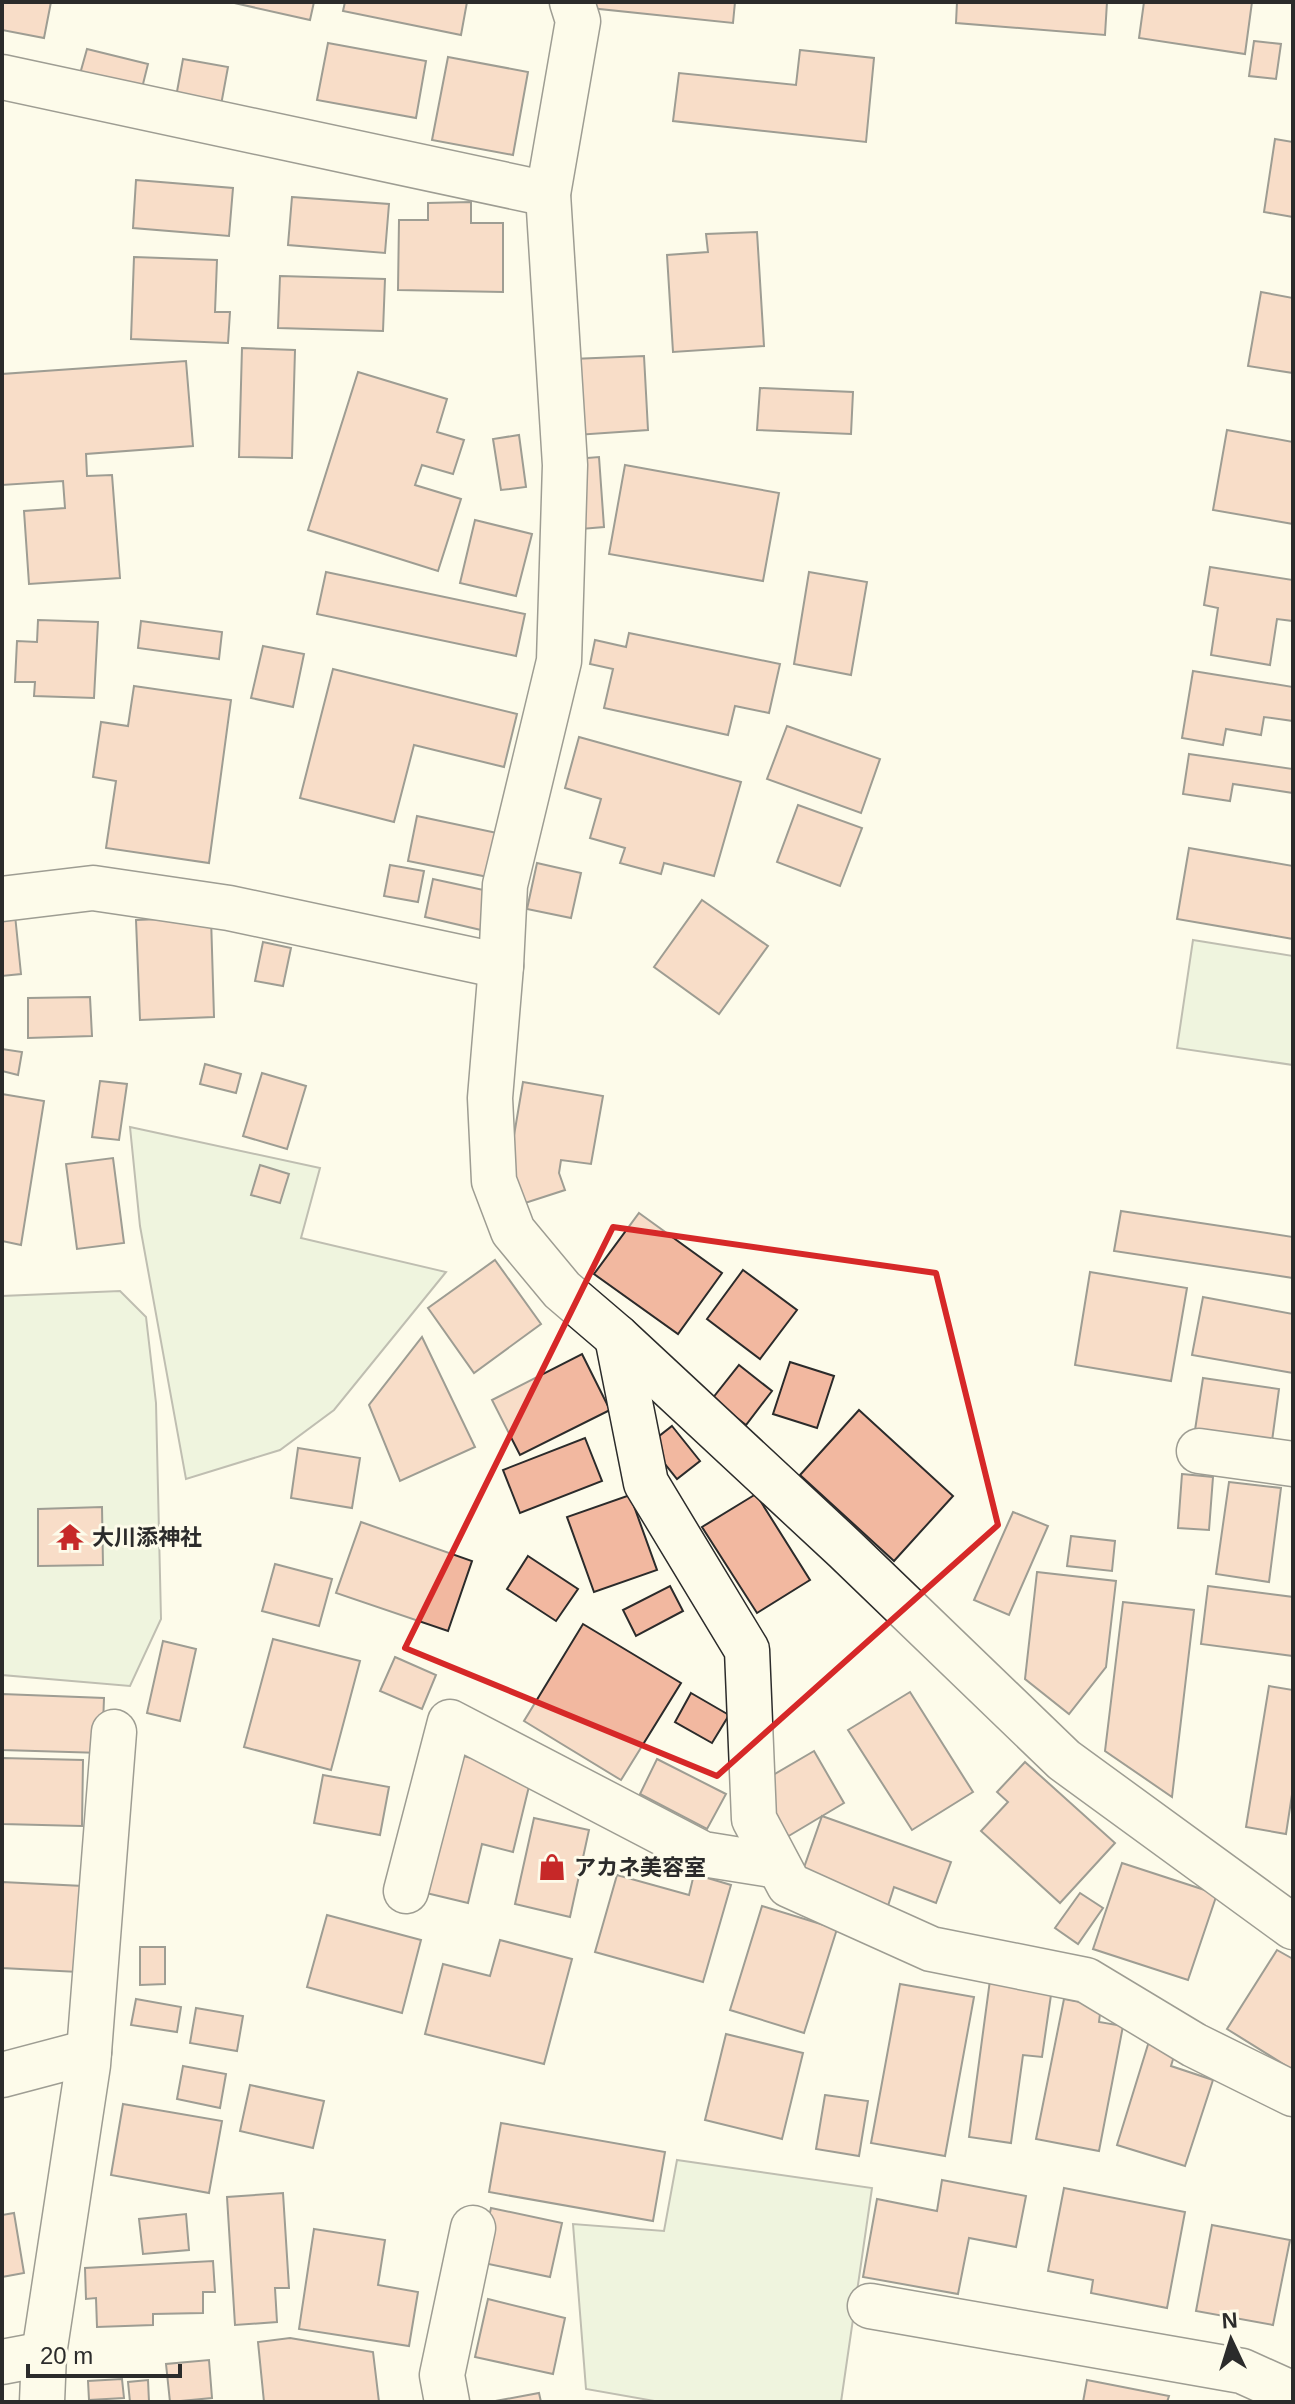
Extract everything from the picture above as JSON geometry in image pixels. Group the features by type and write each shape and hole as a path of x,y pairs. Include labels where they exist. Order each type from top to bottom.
{"street":[{"path":"572,2 578,21 548,194 565,465 559,661 505,885 490,1098 494,1181 513,1231 562,1290 617,1337 845,1549 1064,1760 1293,1927"},
{"path":"2,77 548,194"},
{"path":"2,899 93,888 229,908 501,966"},
{"path":"617,1337 646,1483 747,1650 754,1819 789,1885 931,1949 1086,1980 1194,2045 1293,2094"},
{"path":"1199,1451 1293,1464"},
{"path":"406,1891 450,1722 703,1854 778,1866"},
{"path":"42,2402 44,2354 89,2052 114,1732"},
{"path":"2,2075 89,2052"},
{"path":"447,2402 442,2375 473,2228"},
{"path":"870,2306 1242,2371 1293,2394"},
{"path":"2,2362 44,2354"}],"highlighted area":[{"path":"613,1227 936,1273 998,1525 717,1776 405,1648"}],"green space":[{"path":"1193,940 1293,956 1293,1065 1177,1048"},
{"path":"130,1127 320,1168 301,1238 446,1272 334,1410 280,1450 186,1479 140,1226"},
{"path":"120,1291 146,1317 156,1403 161,1619 130,1686 2,1675 2,1296"},
{"path":"677,2160 872,2188 841,2402 660,2402 586,2389 573,2224 664,2231"}],"building":[{"path":"2,2 51,2 44,38 2,30"},
{"path":"230,2 314,2 310,20"},
{"path":"345,2 467,2 461,35 343,11"},
{"path":"590,2 735,2 733,23 590,8"},
{"path":"957,2 1107,2 1105,35 956,23"},
{"path":"1144,2 1252,2 1245,54 1139,38"},
{"path":"1254,41 1281,44 1276,79 1249,76"},
{"path":"328,43 426,61 416,118 317,100"},
{"path":"87,49 148,64 140,96 78,81"},
{"path":"800,50 874,58 866,142 673,121 679,73 796,85"},
{"path":"448,57 528,72 513,155 432,140"},
{"path":"183,59 228,67 221,105 176,97"},
{"path":"1275,139 1293,142 1293,217 1264,212"},
{"path":"136,180 233,188 229,236 133,228"},
{"path":"292,197 389,204 385,253 288,245"},
{"path":"471,202 471,223 503,223 503,292 398,290 399,220 428,220 428,203"},
{"path":"757,232 764,346 673,352 667,255 708,252 706,234"},
{"path":"134,257 217,260 215,312 230,312 228,343 131,339"},
{"path":"280,276 385,279 383,331 278,328"},
{"path":"1261,292 1293,298 1293,373 1248,366"},
{"path":"242,348 295,350 292,458 239,457"},
{"path":"644,356 648,430 576,435 572,359"},
{"path":"186,361 193,446 86,454 87,476 112,475 120,578 29,584 24,511 65,508 63,481 2,485 2,374"},
{"path":"358,372 447,399 437,432 464,440 453,474 422,465 415,485 461,499 438,571 308,530"},
{"path":"760,388 853,392 851,434 757,430"},
{"path":"1227,430 1293,442 1293,524 1213,510"},
{"path":"519,435 526,487 501,490 493,439"},
{"path":"599,457 604,527 581,529 575,459"},
{"path":"625,465 779,493 763,581 609,554"},
{"path":"475,520 532,534 516,596 460,583"},
{"path":"1210,567 1293,580 1293,621 1277,619 1270,665 1211,655 1218,608 1204,605"},
{"path":"326,572 525,614 516,656 317,614"},
{"path":"809,572 867,582 851,675 794,664"},
{"path":"38,620 98,622 94,698 34,696 35,682 15,682 17,641 37,642"},
{"path":"141,621 222,632 219,659 138,648"},
{"path":"629,633 780,664 769,713 735,706 728,735 604,708 613,669 590,664 595,640 626,647"},
{"path":"263,646 304,654 293,707 251,698"},
{"path":"333,669 517,714 504,767 414,745 394,822 300,798"},
{"path":"1193,671 1293,687 1293,721 1264,717 1261,735 1226,729 1223,745 1182,738"},
{"path":"134,686 231,700 209,863 106,848 116,781 93,777 101,722 128,726"},
{"path":"787,726 880,759 861,813 767,779"},
{"path":"579,737 741,782 714,876 664,863 661,874 620,863 625,848 590,838 601,799 565,788"},
{"path":"1189,754 1293,769 1293,793 1233,784 1230,801 1183,794"},
{"path":"798,805 862,828 840,886 777,862"},
{"path":"417,816 497,833 488,877 408,861"},
{"path":"1189,848 1293,866 1293,939 1177,919"},
{"path":"537,863 581,873 571,918 527,909"},
{"path":"390,865 424,871 418,902 384,896"},
{"path":"433,879 488,891 481,930 425,917"},
{"path":"702,900 768,946 719,1014 654,967"},
{"path":"15,915 21,974 2,976 2,916"},
{"path":"211,917 214,1017 140,1020 136,920"},
{"path":"263,942 291,948 283,986 255,981"},
{"path":"90,997 92,1036 28,1038 28,998"},
{"path":"2,1049 22,1052 18,1075 2,1071"},
{"path":"205,1064 241,1074 236,1093 200,1084"},
{"path":"262,1073 306,1086 287,1149 243,1136"},
{"path":"100,1081 127,1084 119,1140 92,1137"},
{"path":"523,1082 603,1096 591,1164 561,1160 559,1173 565,1190 522,1204 509,1165"},
{"path":"2,1094 44,1101 21,1245 2,1241"},
{"path":"113,1158 124,1243 77,1249 66,1164"},
{"path":"260,1165 289,1174 280,1203 251,1195"},
{"path":"1121,1211 1293,1237 1293,1278 1114,1251"},
{"path":"639,1213 722,1273 678,1334 594,1274"},
{"path":"495,1260 541,1324 474,1373 428,1308"},
{"path":"743,1270 797,1310 760,1359 707,1319"},
{"path":"1090,1272 1187,1288 1171,1381 1075,1365"},
{"path":"1203,1297 1293,1314 1293,1373 1192,1355"},
{"path":"422,1337 475,1447 400,1481 369,1405"},
{"path":"582,1354 610,1410 520,1455 492,1400"},
{"path":"790,1362 834,1376 817,1428 773,1414"},
{"path":"739,1365 772,1391 746,1425 712,1399"},
{"path":"1203,1378 1279,1389 1272,1441 1195,1430"},
{"path":"859,1410 953,1496 894,1561 800,1475"},
{"path":"672,1426 700,1461 677,1479 649,1444"},
{"path":"585,1438 602,1481 520,1513 503,1470"},
{"path":"298,1448 360,1458 352,1508 291,1498"},
{"path":"1182,1474 1213,1477 1209,1530 1178,1528"},
{"path":"1229,1482 1281,1488 1269,1582 1216,1574"},
{"path":"756,1494 810,1580 757,1613 702,1527"},
{"path":"630,1495 657,1570 594,1592 567,1517"},
{"name":"大川添神社","path":"102,1507 103,1565 38,1566 38,1509"},
{"path":"1013,1512 1048,1526 1009,1615 974,1600"},
{"path":"361,1522 472,1561 448,1631 336,1593"},
{"path":"1071,1536 1115,1541 1112,1571 1067,1566"},
{"path":"528,1556 578,1589 556,1621 507,1589"},
{"path":"275,1564 332,1579 319,1626 262,1611"},
{"path":"1037,1572 1116,1581 1106,1667 1069,1714 1025,1679"},
{"path":"670,1586 683,1611 636,1636 623,1610"},
{"path":"1208,1586 1293,1597 1293,1656 1201,1644"},
{"path":"1123,1602 1194,1610 1172,1797 1105,1751"},
{"path":"583,1624 681,1683 621,1780 524,1721"},
{"path":"273,1639 360,1661 331,1770 244,1747"},
{"path":"163,1641 196,1649 180,1721 147,1713"},
{"path":"395,1657 436,1675 422,1709 380,1691"},
{"path":"1269,1686 1293,1690 1293,1788 1286,1834 1246,1827"},
{"path":"910,1692 973,1792 912,1830 848,1730"},
{"path":"691,1693 729,1715 712,1743 675,1722"},
{"path":"2,1694 104,1698 102,1753 2,1750"},
{"path":"814,1751 844,1803 787,1837 756,1785"},
{"path":"456,1754 532,1774 513,1852 482,1844 468,1903 422,1892"},
{"path":"2,1758 83,1760 82,1826 2,1824"},
{"path":"657,1759 726,1794 707,1829 640,1794"},
{"path":"1025,1762 1115,1843 1060,1903 981,1831 1008,1802 997,1792"},
{"path":"323,1775 389,1787 380,1835 314,1823"},
{"path":"822,1816 951,1862 936,1903 894,1887 887,1909 800,1879"},
{"name":"アカネ美容室","path":"534,1818 589,1830 570,1917 515,1904"},
{"path":"1122,1863 1217,1894 1188,1980 1093,1949"},
{"path":"694,1874 731,1885 703,1982 595,1952 617,1875 689,1895"},
{"path":"2,1882 83,1886 78,1972 2,1968"},
{"path":"1080,1893 1103,1908 1078,1944 1055,1928"},
{"path":"762,1906 837,1929 804,2033 730,2010"},
{"path":"327,1915 421,1940 402,2013 307,1987"},
{"path":"500,1940 572,1959 544,2064 425,2034 443,1964 490,1976"},
{"path":"140,1947 165,1947 165,1984 140,1985"},
{"path":"1277,1950 1293,1959 1293,2070 1227,2029"},
{"path":"990,1980 1052,1988 1042,2057 1023,2055 1011,2143 969,2137"},
{"path":"900,1984 974,1997 945,2156 871,2143"},
{"path":"136,1999 181,2007 177,2032 131,2025"},
{"path":"1064,1999 1101,2006 1099,2022 1123,2026 1099,2151 1036,2139"},
{"path":"196,2008 243,2016 237,2051 190,2043"},
{"path":"726,2034 803,2053 782,2139 705,2120"},
{"path":"1150,2038 1177,2046 1171,2066 1213,2080 1185,2166 1117,2145"},
{"path":"183,2066 226,2074 220,2108 177,2099"},
{"path":"250,2085 324,2101 313,2148 240,2131"},
{"path":"825,2095 868,2101 859,2156 816,2149"},
{"path":"123,2104 222,2121 209,2193 111,2175"},
{"path":"501,2123 665,2152 653,2221 489,2192"},
{"path":"942,2180 1026,2196 1016,2247 969,2238 958,2294 863,2277 877,2199 937,2211"},
{"path":"1064,2188 1185,2212 1167,2308 1091,2293 1093,2280 1048,2271"},
{"path":"283,2193 289,2288 275,2288 277,2322 235,2325 227,2197"},
{"path":"491,2208 562,2223 550,2277 479,2262"},
{"path":"14,2213 24,2273 2,2277 2,2215"},
{"path":"186,2214 189,2250 143,2254 139,2219"},
{"path":"1212,2225 1290,2240 1273,2325 1196,2311"},
{"path":"314,2229 385,2240 378,2285 418,2292 409,2346 299,2329"},
{"path":"213,2261 215,2292 203,2292 203,2313 153,2314 153,2325 97,2327 96,2298 86,2299 85,2268"},
{"path":"488,2299 565,2318 553,2374 475,2357"},
{"path":"290,2338 373,2352 379,2402 264,2402 258,2342"},
{"path":"209,2360 212,2398 170,2402 166,2364"},
{"path":"122,2379 124,2398 89,2400 88,2381"},
{"path":"148,2380 149,2402 130,2402 128,2382"},
{"path":"1087,2380 1169,2396 1167,2402 1083,2402"},
{"path":"539,2393 541,2402 490,2402"}],"place":[{"name":"大川添神社","path":"70,1537"},
{"name":"アカネ美容室","path":"552,1867"}]}
